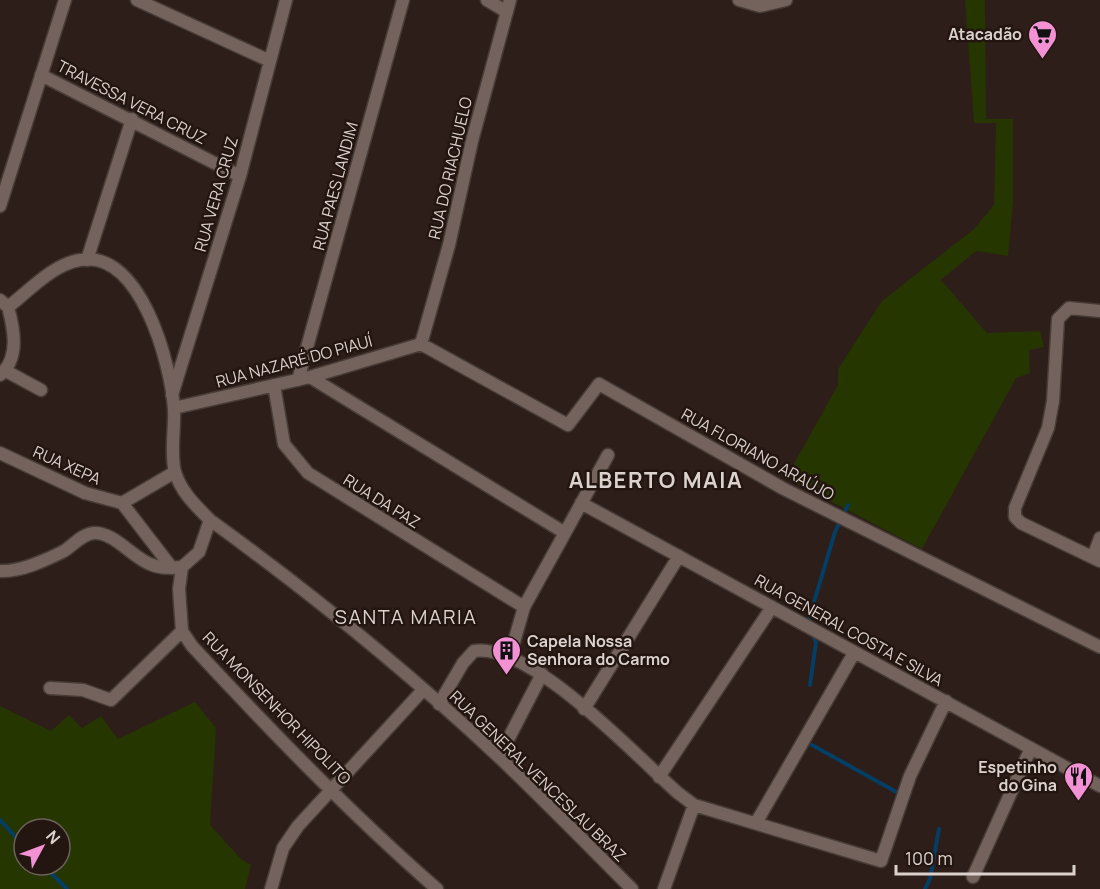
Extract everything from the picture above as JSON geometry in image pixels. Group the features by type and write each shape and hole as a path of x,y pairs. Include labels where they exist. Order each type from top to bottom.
{"street":[{"path":"0,206 65,0"},
{"path":"137,0 270,61"},
{"name":"RUA VERA CRUZ","path":"173,402 240,176 286,0"},
{"name":"RUA PAES LANDIM","path":"304,378 403,0"},
{"path":"487,0 508,6"},
{"path":"739,0 759,6 786,0"},
{"name":"RUA DO RIACHUELO","path":"421,344 449,245 472,141 508,6"},
{"name":"TRAVESSA VERA CRUZ","path":"41,75 132,119 240,176"},
{"path":"40,390 3,373 12,354 15,333 4,303 72,262 87,260 132,119"},
{"name":"RUA GENERAL VENCESLAU BRAZ","path":"87,260 100,261 129,282 140,296 151,317 173,402 175,472 192,503 210,520 352,628 439,704 499,757 632,889"},
{"path":"1100,311 1069,309 1058,319 1055,382 1050,419 1015,508 1015,517 1021,523 1096,559 1100,538"},
{"name":"RUA NAZARÉ DO PIAUÍ","path":"173,402 304,378 421,344"},
{"name":"RUA FLORIANO ARAÚJO","path":"421,344 568,425 599,384 784,489 1100,647"},
{"path":"304,378 565,533"},
{"name":"RUA DA PAZ","path":"274,385 284,444 308,473 524,607"},
{"name":"RUA XEPA","path":"1,455 85,493 123,503"},
{"path":"510,656 524,607 608,455"},
{"path":"175,472 123,503 177,568"},
{"name":"RUA GENERAL COSTA E SILVA","path":"581,503 1100,786"},
{"path":"0,572 39,562 62,552 87,534 95,533 110,538 147,564 177,568 199,552 210,520"},
{"path":"584,709 679,556"},
{"name":"RUA MONSENHOR HIPOLITO","path":"177,568 182,631 232,688 331,788 437,889"},
{"path":"659,777 772,607"},
{"path":"50,688 83,690 111,700 182,631"},
{"path":"439,704 463,663 474,651 510,656 542,674 694,805 881,861 910,776 946,701"},
{"path":"756,824 854,653"},
{"path":"499,757 542,674"},
{"path":"271,889 283,848 298,825 423,690"},
{"path":"973,877 1031,748"},
{"path":"664,889 694,805"}],"green space":[{"path":"965,0 985,0 986,119 1013,119 1013,202 1008,256 976,251 941,280 987,333 1040,331 1044,347 1029,350 1030,373 1016,378 922,549 786,478 838,385 838,369 882,301 974,229 994,205 996,123 974,123"},
{"path":"195,702 216,728 210,825 241,859 251,865 245,889 0,889 0,706 51,731 69,715 82,728 101,716 118,739"}],"waterway":[{"path":"808,622 835,532 848,505"},
{"path":"810,685 816,642 812,632"},
{"path":"812,745 900,794"},
{"path":"0,820 12,833"},
{"path":"925,889 930,879 939,829"},
{"path":"55,877 67,889"}],"place":[{"name":"Atacadão","path":"1043,60"},
{"name":"Capela Nossa Senhora do Carmo","path":"506,676"},
{"name":"Espetinho do Gina","path":"1078,802"}],"district":[{"name":"ALBERTO MAIA","path":"656,480"},
{"name":"SANTA MARIA","path":"406,617"}]}
